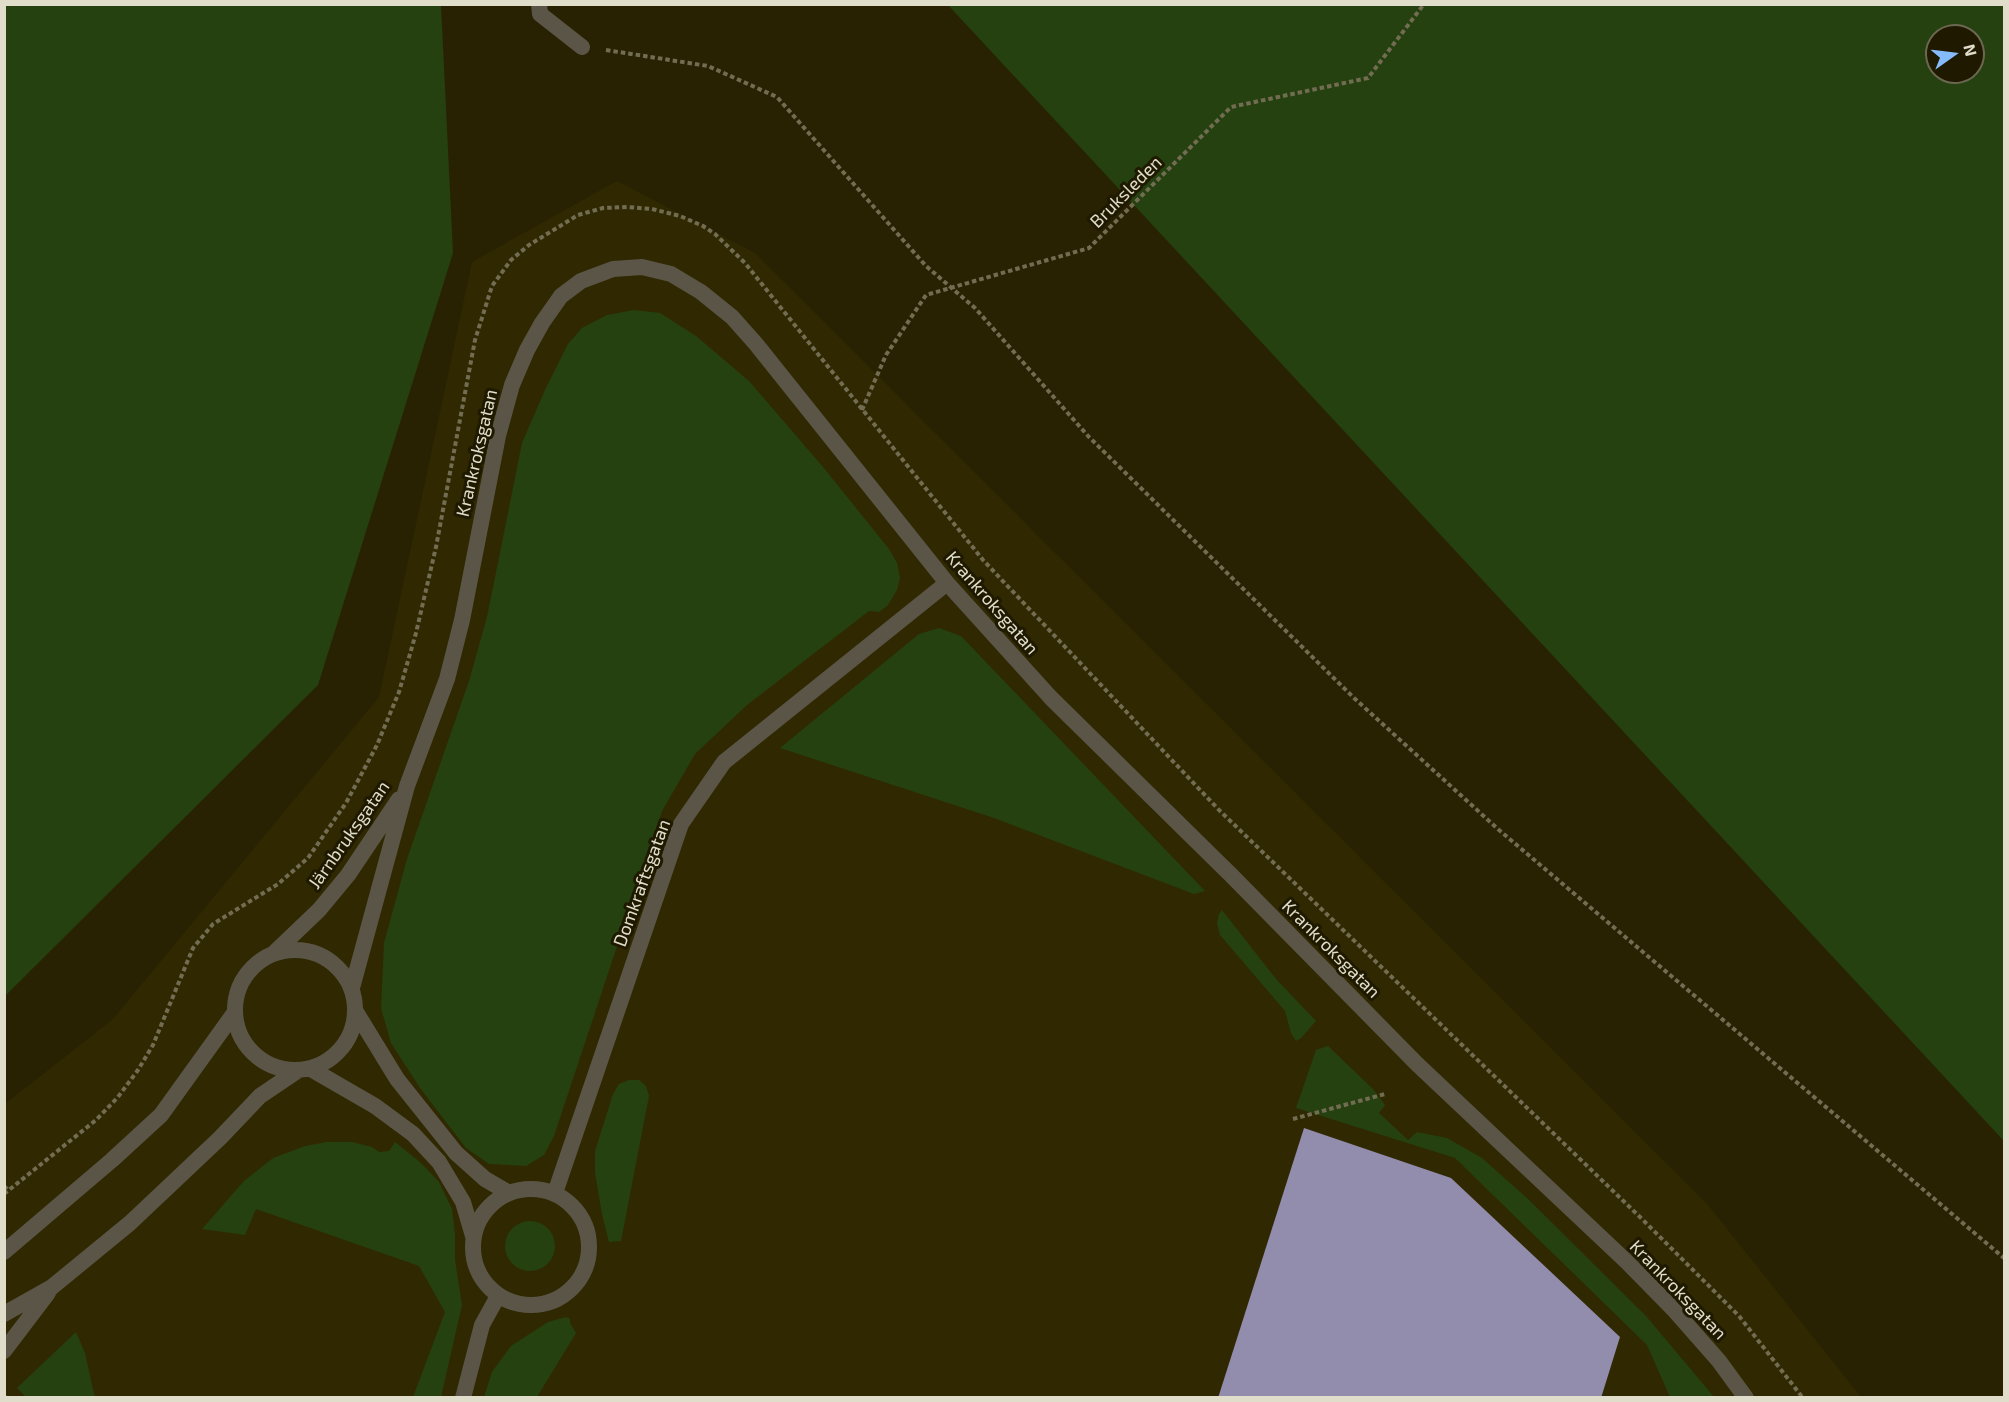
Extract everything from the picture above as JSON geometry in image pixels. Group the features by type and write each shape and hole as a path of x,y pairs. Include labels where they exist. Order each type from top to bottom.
{"street":[{"path":"539,4 540,14 582,47"},
{"name":"Krankroksgatan","path":"407,786 447,679 462,620 498,436 512,385 527,350 542,323 561,297 581,281 613,269 642,267 671,274 701,292 732,317 947,583 1051,698 1417,1064 1627,1262 1675,1311 1719,1361 1746,1398"},
{"name":"Domkraftsgatan","path":"555,1193 681,824 724,762 947,583"},
{"name":"Järnbruksgatan","path":"274,952 319,910 348,875 407,786"},
{"name":"Järnbruksgatan","path":"352,988 407,786"},
{"path":"8,1246 112,1160 161,1115 234,1012 239,987 253,966 274,952 305,950 334,963 352,988 356,1012 397,1079 456,1153 485,1179 509,1193"},
{"path":"234,1012 240,1035 254,1054 273,1067 304,1070 375,1106 414,1134 439,1162 463,1202 473,1236 476,1270 498,1296 520,1305 545,1305 567,1294 583,1276 590,1253 587,1229 575,1208 555,1193 532,1188 509,1193 485,1210 473,1236"},
{"path":"4,1314 52,1287 130,1223 220,1138 260,1096 304,1070 334,1057 350,1037 356,1012"},
{"path":"4,1351 52,1287"},
{"path":"463,1398 482,1325 498,1296"}],"path":[{"name":"Bruksleden","path":"862,411 886,355 926,295 1089,248 1231,107 1368,78 1424,4"},
{"path":"582,47 708,66 777,97 926,266 975,308 1089,437 1354,698 1499,830 2004,1258"},
{"path":"4,1186 7,1192 96,1120 118,1097 138,1071 153,1045 193,948 213,924 278,884 308,858 346,803 377,745 399,692 416,633 436,548 475,340 492,286 511,260 552,229 578,216 603,208 652,208 680,216 715,234 745,263 983,560 1220,810 1634,1211 1739,1316 1803,1398"},
{"path":"1293,1119 1385,1094"}],"shaded area":[{"path":"617,181 755,253 1708,1205 1861,1397 5,1398 5,1104 113,1019 379,697 472,262"}],"green space":[{"path":"5,4 441,5 453,253 318,685 5,996"},
{"path":"948,5 2004,5 2004,1141"},
{"path":"634,310 660,313 696,336 749,381 889,549 897,563 900,578 897,590 888,605 879,612 869,611 747,705 695,754 662,811 554,1136 544,1155 526,1166 489,1164 466,1148 420,1088 391,1043 381,1008 384,943 407,859 469,681 487,617 522,443 568,344 582,328 607,315"},
{"path":"939,628 961,636 1205,891 1194,894 994,818 780,748 919,634"},
{"path":"1222,910 1276,979 1316,1021 1296,1041 1291,1033 1285,1011 1220,935 1217,923"},
{"path":"1328,1046 1373,1089 1385,1105 1379,1113 1408,1140 1417,1132 1447,1138 1482,1158 1528,1199 1646,1316 1714,1397 1670,1397 1647,1345 1455,1158 1296,1108 1316,1050"},
{"path":"629,1080 639,1080 646,1086 649,1096 621,1241 609,1242 595,1173 595,1151 613,1094 619,1084"},
{"path":"327,1142 352,1142 372,1147 379,1152 389,1151 395,1142 420,1162 439,1182 452,1209 455,1260 462,1305 441,1397 413,1397 445,1312 419,1266 256,1209 245,1235 202,1229 244,1181 273,1158 305,1146"},
{"path":"525,1221 535,1221 548,1228 555,1241 555,1251 548,1264 535,1271 525,1271 516,1267 509,1260 505,1251 505,1241 509,1232 516,1225"},
{"path":"566,1317 570,1319 576,1333 537,1397 484,1397 492,1372 511,1346 548,1322"},
{"path":"76,1332 85,1353 96,1397 26,1397 17,1388"}],"building":[{"path":"1304,1128 1451,1178 1620,1337 1601,1398 1218,1398"}]}
